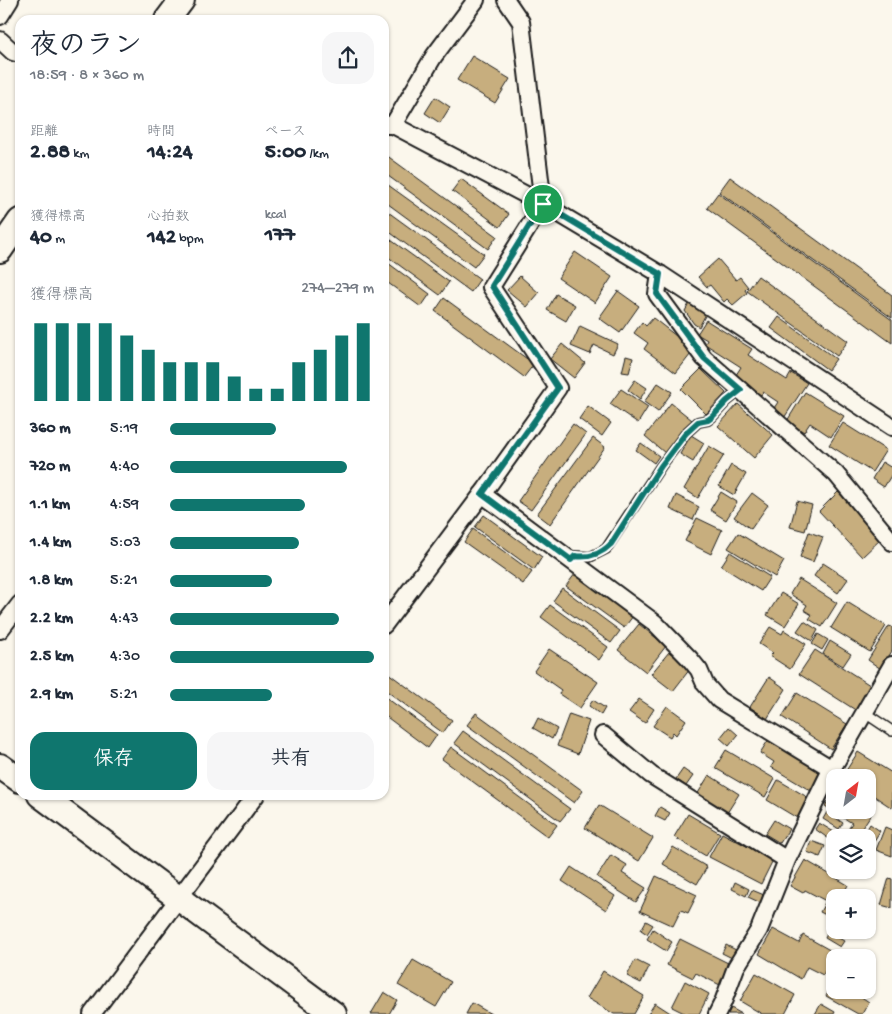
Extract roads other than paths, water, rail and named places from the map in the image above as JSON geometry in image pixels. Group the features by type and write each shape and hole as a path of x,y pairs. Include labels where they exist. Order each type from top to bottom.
{"street":[{"path":"0,16 10,0"},
{"path":"171,15 182,0"},
{"path":"476,0 434,56 389,125 543,204 660,274 892,427"},
{"path":"389,618 558,388 492,286 543,204 521,22 506,0"},
{"path":"0,40 15,53"},
{"path":"0,250 15,228"},
{"path":"660,274 657,294 704,358 836,474 892,542"},
{"path":"482,494 654,623 699,670 705,684 719,700 832,769 892,665"},
{"path":"0,630 15,610"},
{"path":"603,735 651,775 787,860"},
{"path":"0,766 15,776"},
{"path":"717,1014 736,967 759,930 787,860 826,781"},
{"path":"47,800 334,1014"},
{"path":"92,1014 252,800"}],"lane":[{"path":"571,560 575,556 590,557 606,549 661,466 686,433 698,422 712,417 741,390"},
{"path":"865,714 892,731"}]}
